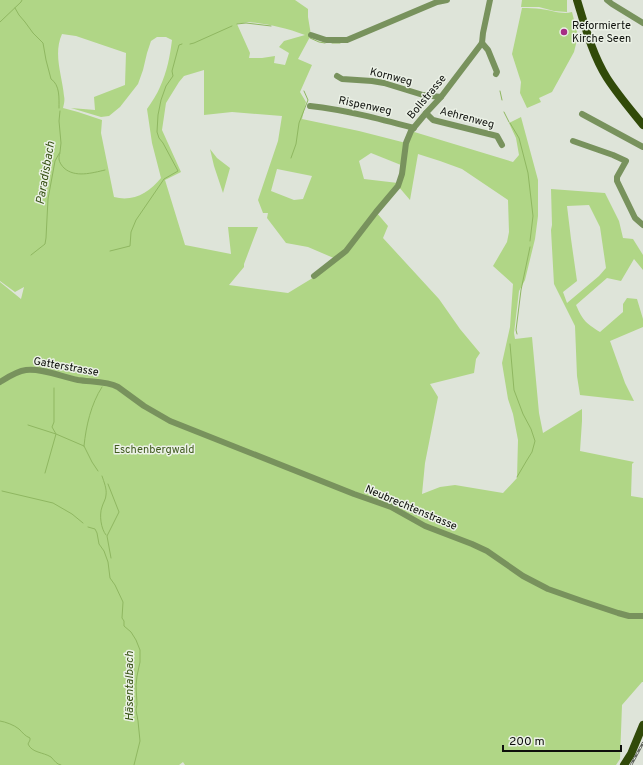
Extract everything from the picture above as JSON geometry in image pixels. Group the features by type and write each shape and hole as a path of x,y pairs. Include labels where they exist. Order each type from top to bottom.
{"main road":[{"path":"577,0 591,44 607,78 643,125"},
{"path":"624,765 631,754 643,725"}],"street":[{"path":"311,35 326,40 346,40 436,2 447,0"},
{"name":"Bollstrasse","path":"314,276 346,250 398,186 402,174 406,143 411,131 441,97 482,43 490,0"},
{"path":"607,0 643,23"},
{"path":"482,43 488,50 497,72 496,74"},
{"name":"Kornweg","path":"337,76 342,79 384,83 423,95 441,97"},
{"name":"Rispenweg","path":"310,106 371,117 414,128"},
{"name":"Aehrenweg","path":"426,113 433,120 496,136 502,145"},
{"path":"582,114 643,147"},
{"path":"573,141 626,161 616,177 617,182 635,218 643,225"},
{"name":"Gatterstrasse","path":"0,382 19,372 27,370 38,371 113,385 128,394"},
{"name":"Neubrechtenstrasse","path":"128,394 149,409 170,421 384,505 425,526 482,549 518,573 541,585 618,613 629,616 643,616"}],"green space":[{"name":"Eschenbergwald","path":"0,0 295,0 308,9 311,35 298,59 312,65 300,92 306,102 302,119 406,143 411,131 513,162 519,155 516,138 509,123 521,117 538,180 538,216 535,239 525,280 519,291 514,333 515,339 532,337 539,413 543,433 582,409 580,451 634,462 632,464 631,496 643,498 643,682 622,705 620,759 616,765 185,765 183,762 179,765 0,765 0,282 21,299 24,287 15,292 0,281","holes":["249,22 264,24 284,28 305,35 284,41 279,47 289,53 285,65 274,63 275,56 249,58 250,53 237,24","62,34 76,36 126,53 125,85 94,97 95,110 71,108 101,117 109,116 120,107 138,84 151,41 157,37 166,37 172,40 165,76 153,101 147,109 152,143 161,178 146,192 128,198 114,197 101,133 102,120 63,108 64,98 58,57 59,42","204,70 204,115 232,112 282,116 278,141 258,200 263,213 268,213 267,218 286,243 308,247 336,259 311,279 288,293 229,285 244,267 258,227 228,227 231,254 185,245 165,180 181,172 162,130 166,103 184,76","371,153 401,165 398,186 410,200 418,154 462,169 508,200 509,232 507,242 493,266 513,284 510,327 502,363 508,399 513,414 518,440 517,478 503,493 455,485 440,487 422,494 425,463 438,397 430,384 474,373 476,359 480,353 460,329 439,299 383,238 388,226 376,212 398,183 364,179 359,161","277,169 312,176 303,199 294,200 271,191"]},
{"path":"522,0 567,0 567,12 554,11 539,7 521,7"},
{"path":"522,8 539,9 560,13 572,12 578,36 574,52 552,92 539,98 541,102 527,108 520,93 521,82 512,54"},
{"path":"210,149 217,158 230,168 223,193 214,166"},
{"path":"551,189 605,193 619,221 623,238 633,239 643,255 643,270 634,259 621,281 607,278 576,305 585,321 600,332 623,312 623,304 627,298 637,299 643,319 643,327 610,341 625,383 634,401 580,395 577,376 575,326 554,284","holes":["589,205 600,227 606,268 599,276 567,303 563,292 577,281 567,206"]}],"waterway":[{"path":"0,22 22,0"},
{"name":"Paradisbach","path":"15,8 33,33 43,43 51,79 56,85 59,96 59,108"},
{"path":"237,24 246,23 271,26"},
{"path":"190,44 232,26"},
{"path":"310,38 325,43"},
{"path":"332,43 340,43"},
{"path":"110,251 130,246 131,232 136,220 164,179 178,171 157,132 161,100 166,86 173,76 172,71 179,45 182,44"},
{"path":"291,158 296,144 299,123 308,100 304,91"},
{"path":"500,91 502,100"},
{"name":"Paradisbach","path":"31,255 45,244 48,199 55,161 60,152 60,111"},
{"path":"504,112 509,122"},
{"path":"510,123 519,138 528,173 533,216 530,241"},
{"path":"60,153 59,159 61,164 64,168 73,173 84,174 105,170"},
{"path":"517,334 516,330 521,290 530,247"},
{"path":"510,344 514,390 535,441 532,452 517,477"},
{"path":"84,446 90,415 102,387"},
{"name":"Häsentalbach","path":"45,473 56,434 52,427 54,422 54,388"},
{"name":"Häsentalbach","path":"28,425 56,434 84,446 98,471"},
{"name":"Häsentalbach","path":"102,476 106,498 102,506 101,518 102,526 106,535"},
{"name":"Häsentalbach","path":"108,484 119,512 107,536 111,558"},
{"name":"Häsentalbach","path":"2,491 53,503 72,514 83,523"},
{"name":"Häsentalbach","path":"88,527 95,529 97,533 99,544 104,551 108,562 110,578 123,602 122,618 124,621 124,626 131,632 140,650 140,662 136,686 136,710 140,741 134,765"},
{"path":"0,721 19,729 30,738 28,744 32,749 48,755 61,765"}],"railway":[{"path":"631,765 643,743"}],"place":[{"name":"Reformierte Kirche Seen","path":"564,32"}]}
